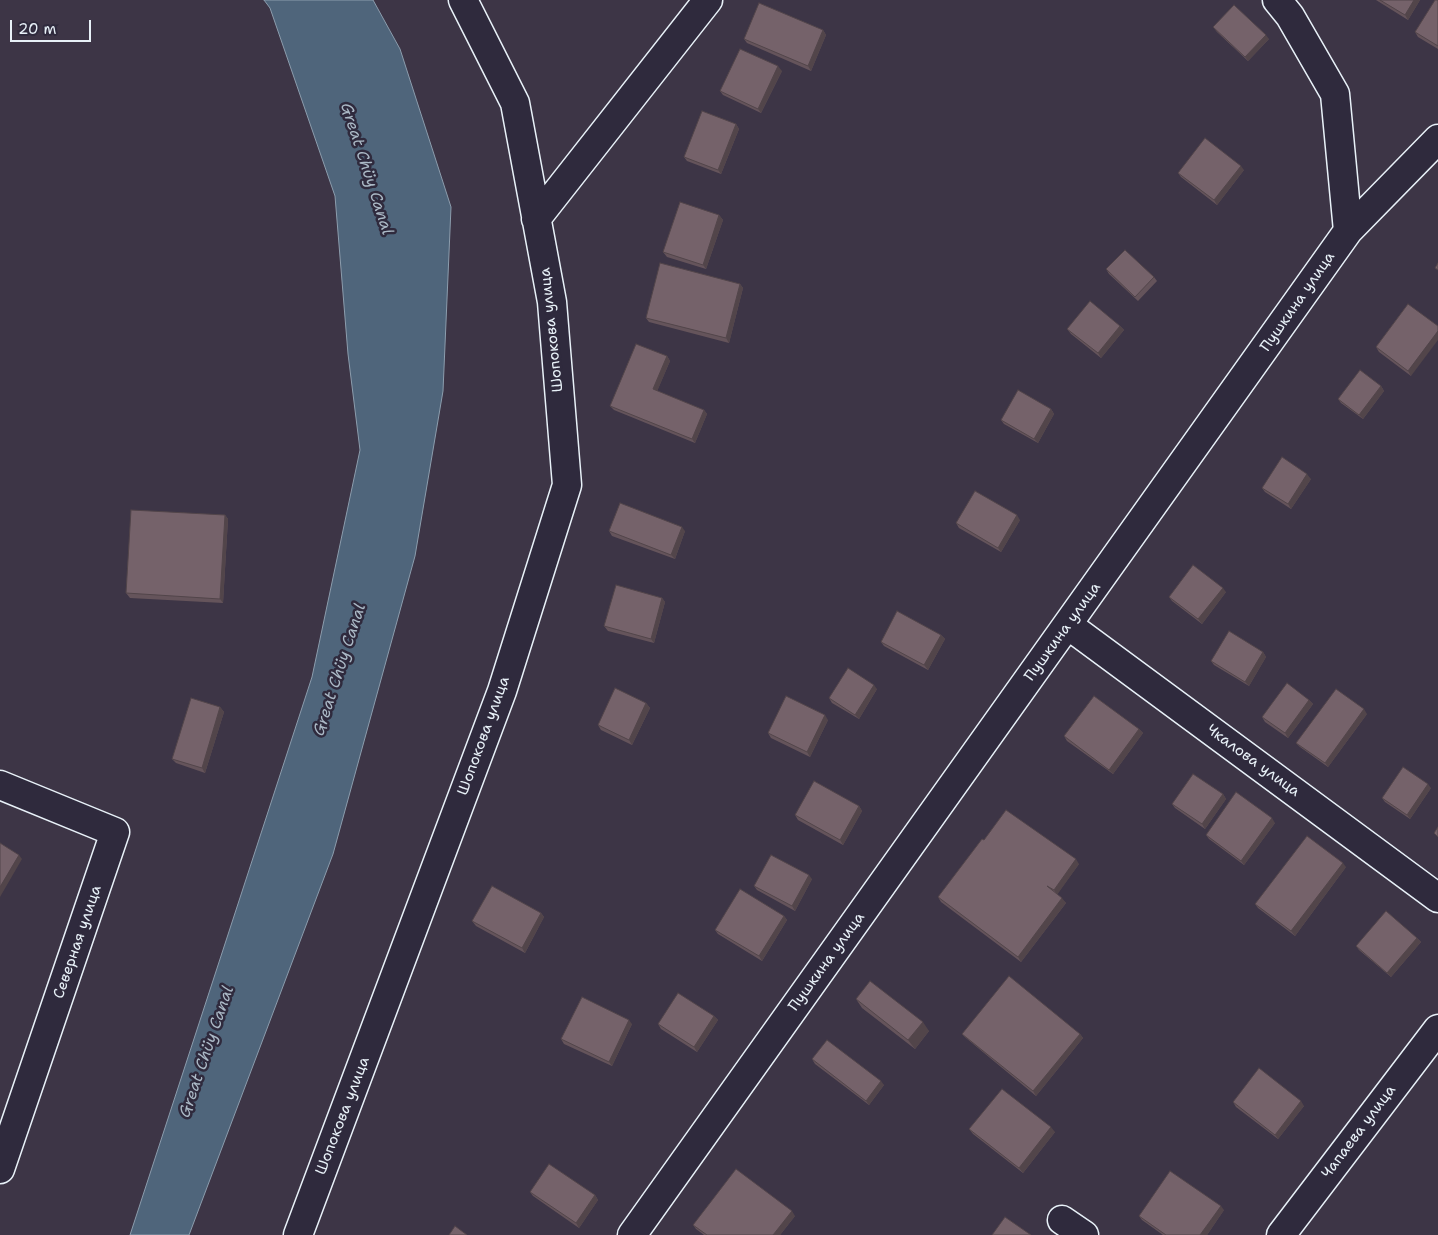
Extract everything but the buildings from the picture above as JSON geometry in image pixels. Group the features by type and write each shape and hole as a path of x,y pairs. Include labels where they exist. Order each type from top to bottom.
{"street":[{"name":"Шопокова улица","path":"298,1235 502,691 567,485 552,302 515,103 463,0"},
{"path":"536,219 708,0"},
{"path":"1277,0 1290,16 1335,94 1348,231"},
{"name":"Пушкина улица","path":"632,1235 1348,231 1438,139"},
{"name":"Чкалова улица","path":"1068,625 1438,898"},
{"name":"Северная улица","path":"0,785 115,832 0,1169"},
{"name":"Чапаева улица","path":"1281,1235 1438,1029"}],"water":[{"name":"Great Chüy Canal","path":"264,0 373,0 400,49 451,207 443,391 415,556 333,854 189,1235 130,1235 312,677 360,450 348,354 335,196 270,8"}]}
